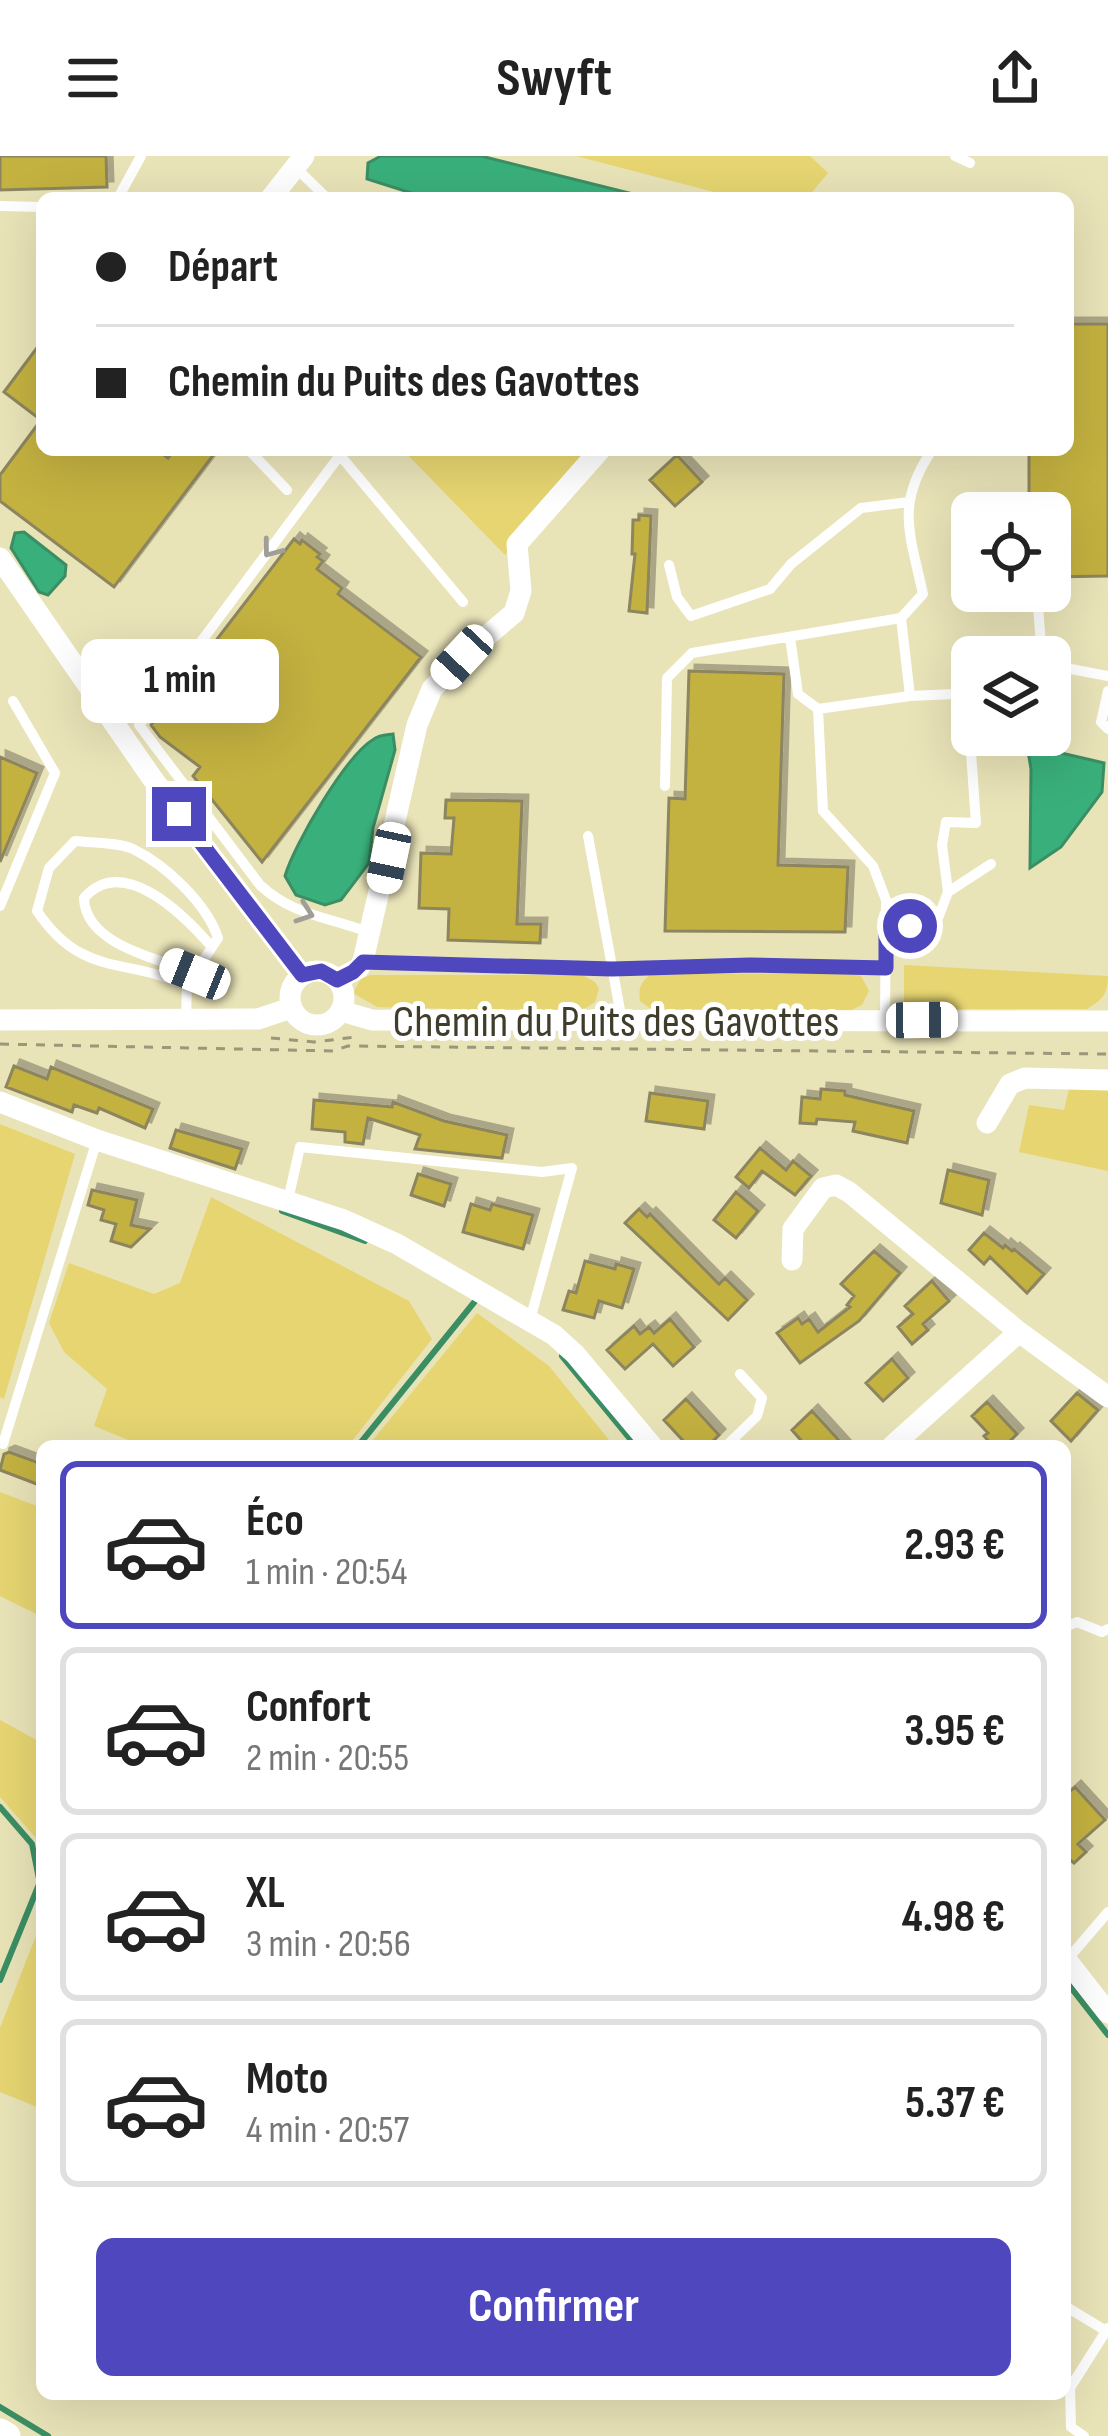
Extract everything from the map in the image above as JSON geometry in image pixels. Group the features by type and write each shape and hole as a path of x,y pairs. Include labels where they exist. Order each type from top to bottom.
{"street":[{"path":"276,192 299,162"},
{"path":"337,980 363,962 417,725 432,689 514,613 521,591 517,544 595,456"},
{"path":"0,558 152,778 302,975"},
{"path":"321,971 337,980 344,995 341,1011 331,1022 315,1026 300,1021 291,1008 290,993 302,975 321,971"},
{"path":"0,1019 258,1018 291,1008"},
{"name":"Chemin du Puits des Gavottes","path":"341,1011 372,1020 1108,1021"},
{"path":"987,1123 1010,1084 1025,1078 1108,1080"},
{"path":"0,1102 97,1140 287,1200 397,1244 530,1320 575,1354 647,1440"},
{"path":"791,1261 793,1229 823,1188 836,1185 1108,1397"},
{"path":"899,1440 1019,1332"},
{"path":"1074,1986 1108,2013"}],"lane":[{"path":"121,192 141,156"},
{"path":"956,156 970,163"},
{"path":"299,162 322,192"},
{"path":"0,206 36,207"},
{"path":"255,456 287,490"},
{"path":"336,456 139,725 260,885 302,914 371,933"},
{"path":"341,456 463,602"},
{"path":"664,786 667,678 692,653 901,618 923,594 907,515 914,476 928,456"},
{"path":"669,566 677,597 691,616 770,589 791,564 861,508 909,502"},
{"path":"901,618 910,696"},
{"path":"790,637 798,694 818,709 954,694 968,710 976,823 946,821 942,845 948,892 935,926 886,926"},
{"path":"1071,669 1108,676"},
{"path":"1108,691 1101,722 1108,729"},
{"path":"0,906 56,773 13,701"},
{"path":"818,709 823,811 873,866 886,900 885,1021"},
{"path":"588,836 622,1021"},
{"path":"186,1019 188,985 218,938 210,913 131,848 75,841 49,868 37,911 55,938 103,965 161,974 188,985"},
{"path":"948,892 991,864"},
{"path":"195,974 116,942 93,925 85,898 97,884 113,879 151,893 190,922 212,947"},
{"path":"363,962 612,969 886,968"},
{"path":"4,1444 97,1140"},
{"path":"287,1200 300,1147 542,1172 572,1168 530,1320"},
{"path":"732,1440 757,1416 762,1398 740,1373"},
{"path":"1071,1624 1077,1622 1102,1632 1108,1629"},
{"path":"1071,1953 1108,1912"},
{"path":"1071,2309 1107,2330 1071,2386"},
{"path":"1070,2400 1071,2427 1084,2436"}],"path":[{"path":"0,1044 334,1051 348,1046 1108,1054"}],"shaded area":[{"path":"381,156 481,156 625,192 408,192 367,179 368,163"},
{"path":"576,156 810,156 828,173 812,192 714,192"},
{"path":"409,456 585,456 505,555"},
{"path":"24,532 66,565 65,576 48,595 39,592 11,548 15,533"},
{"path":"393,734 395,750 373,828 369,863 341,900 325,905 296,895 285,876 322,802 363,748 378,737"},
{"path":"1071,755 1104,763 1102,792 1061,847 1030,868 1029,756"},
{"path":"904,965 1108,976 1108,982 1103,996 1087,1009 913,1009 904,1001"},
{"path":"651,974 861,976 869,991 862,1005 849,1011 651,1009 640,1001 639,992"},
{"path":"370,975 582,975 599,989 595,1002 567,1012 377,1007 353,993 361,979"},
{"path":"1069,1089 1108,1089 1108,1171 1019,1152 1029,1105 1064,1110"},
{"path":"0,1124 75,1154 4,1399 0,1397"},
{"path":"211,1197 409,1301 432,1339 353,1440 128,1440 94,1426 107,1389 64,1352 49,1323 69,1263 154,1294 180,1283"},
{"path":"477,1313 549,1366 609,1440 373,1440"},
{"path":"0,1492 36,1506 36,1614 0,1596"},
{"path":"0,1720 36,1740 36,1838 0,1797"},
{"path":"36,1935 36,2107 0,2092 0,2028"}],"building":[{"path":"0,156 106,156 107,187 0,190"},
{"path":"1074,324 1108,324 1108,576 1071,577 1071,492 1029,492 1029,456 1074,456"},
{"path":"36,349 36,416 4,392"},
{"path":"36,427 36,456 212,456 114,587 0,501 0,475"},
{"path":"678,456 702,482 675,506 650,480"},
{"path":"639,515 651,516 647,613 629,611 633,520 639,520"},
{"path":"294,539 320,554 317,557 323,561 317,569 342,588 338,594 421,657 262,862 193,776 200,767 151,725"},
{"path":"689,671 784,674 778,865 848,867 845,932 665,931 669,798 685,799"},
{"path":"0,757 37,773 0,862"},
{"path":"446,800 522,801 517,924 541,924 540,943 448,940 449,909 419,908 421,853 451,854 454,818 445,818"},
{"path":"14,1066 47,1079 51,1067 153,1109 145,1128 99,1108 97,1113 74,1105 72,1112 6,1087"},
{"path":"821,1089 914,1111 907,1143 853,1131 855,1122 817,1119 816,1124 800,1123 802,1097 820,1099"},
{"path":"650,1093 708,1101 704,1129 646,1121"},
{"path":"314,1100 392,1107 393,1102 444,1121 507,1135 502,1158 415,1149 420,1135 368,1118 363,1144 345,1142 345,1132 312,1129"},
{"path":"176,1130 242,1149 235,1169 170,1148"},
{"path":"760,1148 786,1170 793,1161 811,1176 795,1195 762,1171 749,1188 736,1177"},
{"path":"948,1170 989,1180 982,1215 941,1203"},
{"path":"418,1174 451,1184 444,1206 411,1195"},
{"path":"92,1190 137,1200 131,1225 150,1229 131,1247 111,1241 116,1224 101,1220 104,1210 88,1205"},
{"path":"736,1192 758,1211 736,1238 714,1220"},
{"path":"471,1204 490,1210 492,1204 533,1215 523,1249 463,1232"},
{"path":"639,1209 647,1217 650,1214 719,1284 725,1278 747,1300 728,1320 625,1223"},
{"path":"984,1233 1003,1248 1014,1249 1044,1274 1027,1293 990,1257 984,1264 969,1250"},
{"path":"874,1251 900,1273 859,1321 800,1363 777,1333 798,1318 802,1324 809,1319 818,1332 850,1307 854,1296 841,1284"},
{"path":"585,1261 634,1269 622,1308 599,1301 594,1318 563,1310 569,1291 576,1293"},
{"path":"932,1281 949,1301 923,1324 928,1330 912,1344 898,1327 913,1314 905,1306"},
{"path":"670,1319 694,1347 673,1366 653,1344 625,1369 607,1350 634,1326 640,1334 649,1327 654,1333"},
{"path":"892,1359 908,1378 883,1401 866,1383"},
{"path":"1077,1393 1098,1410 1071,1441 1051,1421"},
{"path":"686,1399 719,1435 714,1440 682,1440 664,1420"},
{"path":"987,1402 1017,1434 1011,1440 988,1440 984,1436 988,1433 972,1416"},
{"path":"812,1411 839,1440 801,1440 792,1430"},
{"path":"4,1454 36,1462 36,1484 0,1470"},
{"path":"1075,1787 1105,1820 1078,1844 1086,1852 1074,1863 1071,1861 1071,1791"}],"waterway":[{"path":"282,1211 365,1241"},
{"path":"363,1440 476,1300"},
{"path":"562,1356 631,1440"},
{"path":"0,1807 32,1844 36,1864"},
{"path":"0,1980 36,1892"},
{"path":"1071,1988 1108,2035"},
{"path":"0,2407 48,2436"}],"route":[{"path":"179,814 302,975 321,971 337,980 363,962 612,969 886,968 886,926 910,926"}]}
